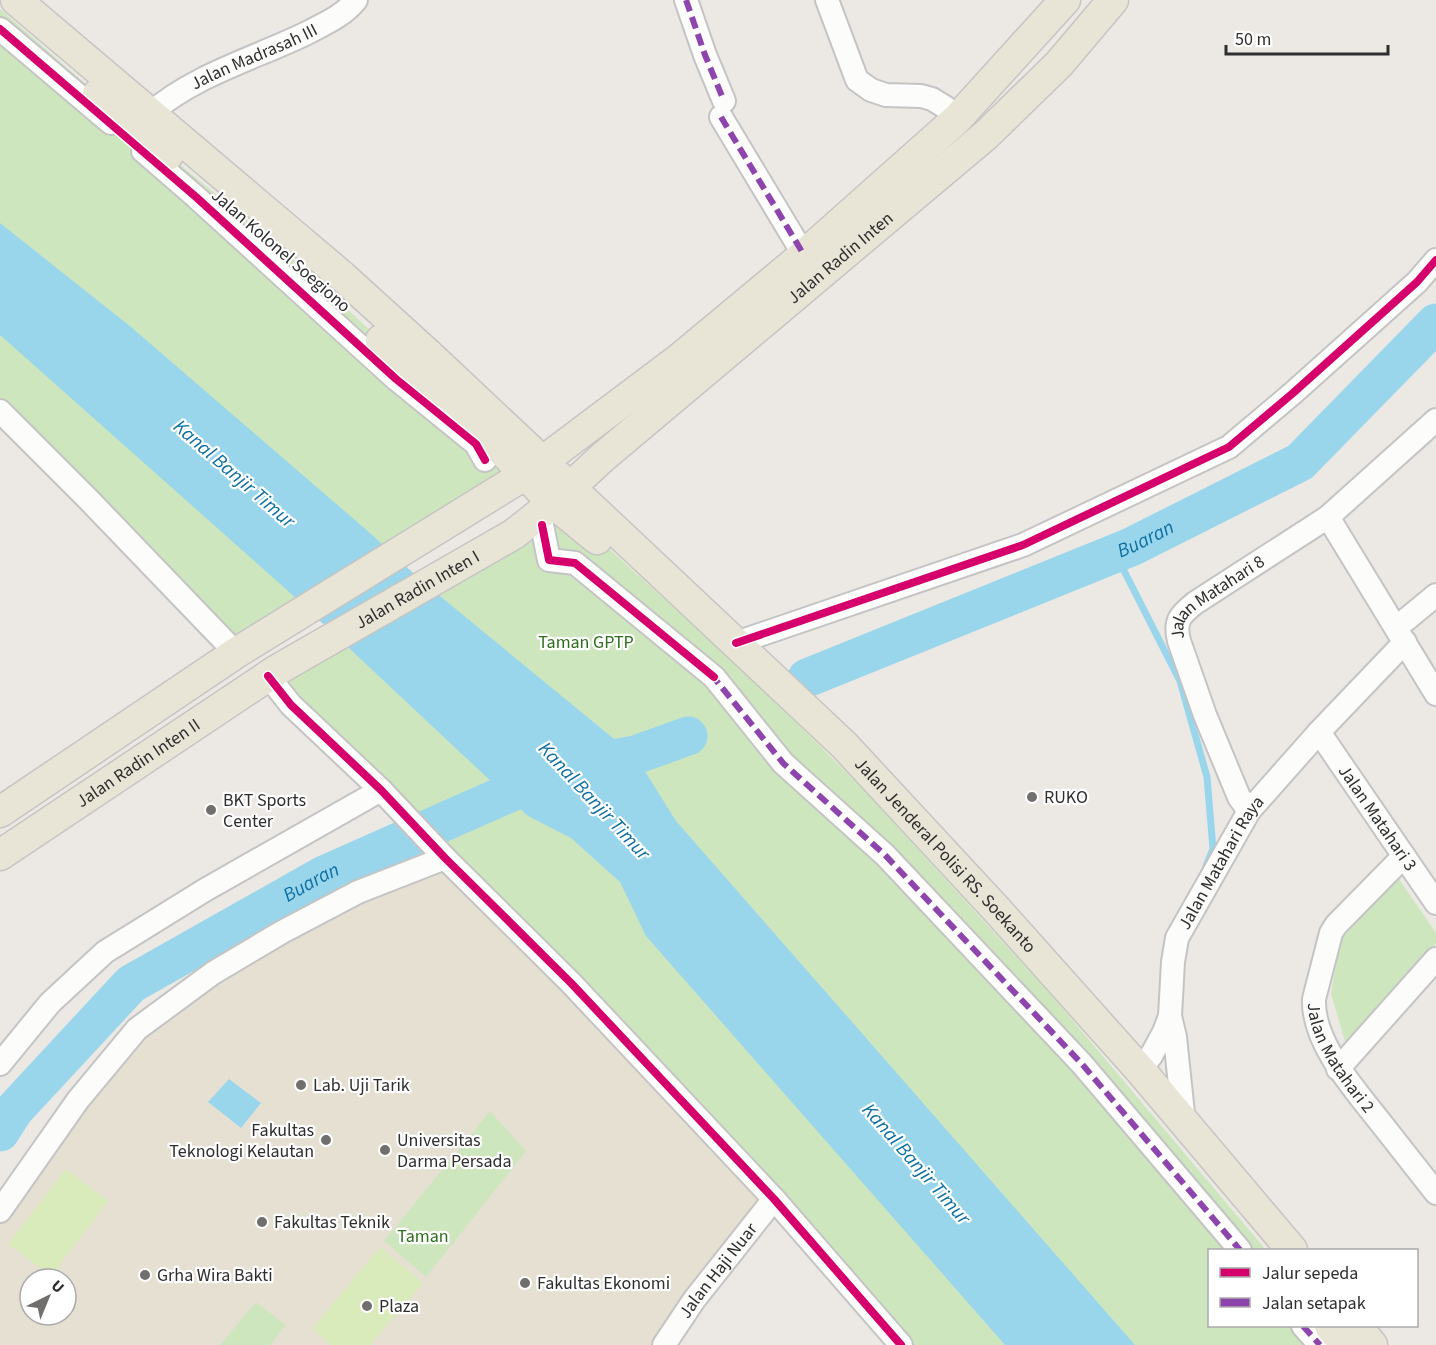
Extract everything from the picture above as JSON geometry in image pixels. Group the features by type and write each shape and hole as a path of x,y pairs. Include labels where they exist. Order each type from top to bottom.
{"main road":[{"name":"Jalan Kolonel Soegiono","path":"16,0 342,276 429,355 534,467 548,510"},
{"name":"Jalan Radin Inten","path":"534,467 699,343 804,255 957,119 1065,0"},
{"name":"Jalan Radin Inten","path":"548,510 603,457 986,135 1059,64 1113,0"},
{"name":"Jalan Kolonel Soegiono","path":"0,9 130,123 283,250 460,413 487,448 534,467"},
{"path":"487,448 498,466 500,479 496,491"},
{"path":"247,647 534,467"},
{"name":"Jalan Jenderal Polisi RS. Soekanto","path":"548,510 596,537 831,745 997,910 1092,1017 1145,1063 1184,1123 1290,1249"},
{"name":"Jalan Jenderal Polisi RS. Soekanto","path":"548,510 735,661"},
{"name":"Jalan Radin Inten I","path":"272,673 514,534 548,510"},
{"name":"Jalan Radin Inten II","path":"0,812 247,647"},
{"name":"Jalan Radin Inten II","path":"0,855 272,673"},
{"name":"Jalan Jenderal Polisi RS. Soekanto","path":"831,745 862,788 1052,996 1264,1249"},
{"path":"1331,1327 1346,1345"},
{"path":"1357,1327 1372,1345"}],"street":[{"name":"Jalan Madrasah III","path":"151,113 186,87 287,43 343,15 357,0"},
{"path":"686,0 723,109 804,255"},
{"path":"827,0 856,80 871,90 886,95 921,96 932,99 945,106 957,119"},
{"path":"0,29 189,190 396,379 476,444 487,448"},
{"path":"735,661 1023,545 1229,447 1417,282 1436,260"},
{"path":"0,411 88,499 247,647"},
{"path":"1436,420 1328,517 1436,694"},
{"path":"548,510 549,560 575,563 735,661 783,763 885,855 1082,1064 1238,1249"},
{"name":"Jalan Matahari 8","path":"1249,811 1239,797 1205,715 1179,641 1176,630 1177,621 1185,610 1195,603 1328,517"},
{"name":"Jalan Matahari Raya","path":"1184,1123 1175,1037 1170,1016 1173,962 1177,938 1249,811 1436,595"},
{"path":"272,673 291,705 389,798 437,850 571,983 774,1199 901,1345"},
{"name":"Jalan Matahari 3","path":"1319,732 1436,903"},
{"path":"0,1064 50,1003 105,952 206,890 389,798"},
{"path":"0,1211 78,1100 137,1029 213,973 282,933 437,850"},
{"name":"Jalan Matahari 2","path":"1404,856 1336,926 1328,941 1314,999 1314,1010 1316,1022 1338,1069 1436,1193"},
{"path":"1338,1069 1436,959"},
{"name":"Jalan Matahari Raya","path":"1145,1063 1164,1032 1170,1016"},
{"path":"1145,1063 1179,1087"},
{"name":"Jalan Haji Nuar","path":"664,1345 694,1300 774,1199"},
{"path":"1304,1327 1320,1345"}],"shaded area":[{"name":"Universitas Darma Persada","path":"445,858 774,1199 668,1345 0,1345 0,1211 137,1029 212,974"}],"green space":[{"path":"0,9 130,123 283,250 526,474 236,653 0,412"},
{"name":"Taman GPTP","path":"525,525 555,526 596,537 739,667 862,788 1052,996 1265,1249 1208,1249 1208,1327 1331,1327 1346,1345 901,1345 291,705 277,670"},
{"path":"1399,879 1436,933 1436,943 1347,1048 1331,994 1340,940"},
{"name":"Taman","path":"490,1111 526,1151 426,1277 384,1241"},
{"path":"66,1169 108,1201 58,1267 39,1267 8,1244"},
{"name":"Plaza","path":"380,1247 423,1283 370,1345 331,1345 312,1329"},
{"path":"256,1302 286,1325 270,1345 220,1345"}],"water":[{"name":"Kanal Banjir Timur","path":"0,223 131,327 370,533 424,583 636,757 676,821 1135,1345 1005,1345 646,936 620,882 571,838 528,816 287,590 0,335"},
{"path":"229,1079 261,1103 241,1128 208,1102"}],"waterway":[{"name":"Buaran","path":"807,678 1131,547 1300,462 1436,323"},
{"path":"1115,553 1180,681 1207,777 1213,849 1206,866"},
{"name":"Buaran","path":"0,1132 14,1110 131,984 324,875 568,767 635,755 688,736"}],"marked path":[{"path":"686,0 724,101"},
{"path":"721,117 804,255"},
{"path":"711,674 783,763 885,855 1082,1064 1239,1249"},
{"path":"1304,1327 1320,1345"}],"cycle path":[{"path":"0,29 196,197 396,379 476,444 485,460"},
{"path":"736,643 1023,545 1229,447 1417,282 1436,260"},
{"path":"542,525 549,560 575,563 714,677"},
{"path":"268,676 291,705 381,790 445,858 571,983 774,1199 901,1345"}],"place":[{"name":"RUKO","path":"1032,797"},
{"name":"BKT Sports Center","path":"211,810"},
{"name":"Lab. Uji Tarik","path":"301,1085"},
{"name":"Fakultas Teknologi Kelautan","path":"326,1140"},
{"name":"Universitas Darma Persada","path":"385,1150"},
{"name":"Fakultas Teknik","path":"262,1222"},
{"name":"Grha Wira Bakti","path":"145,1275"},
{"name":"Fakultas Ekonomi","path":"525,1283"},
{"name":"Plaza","path":"367,1306"}]}
